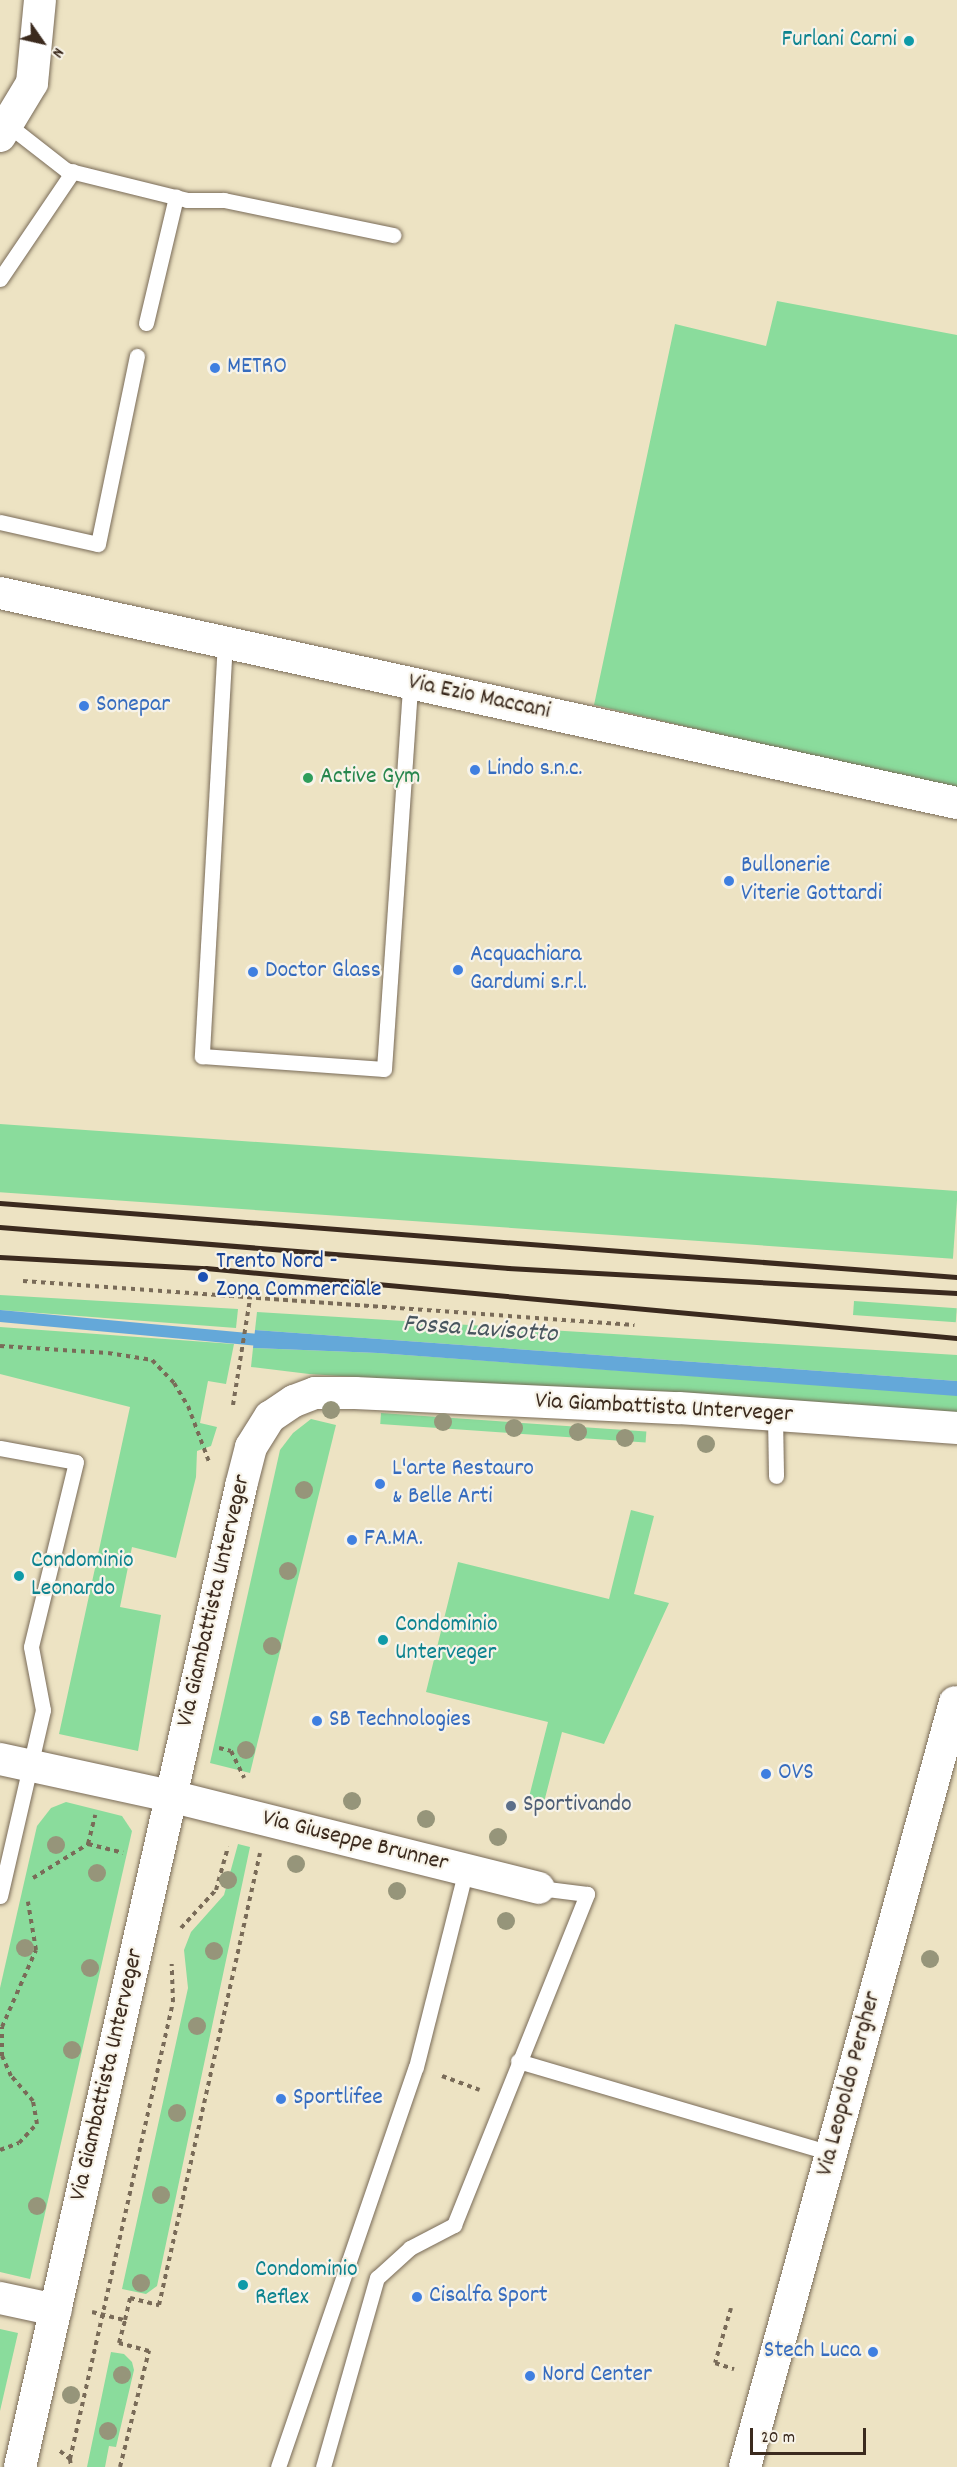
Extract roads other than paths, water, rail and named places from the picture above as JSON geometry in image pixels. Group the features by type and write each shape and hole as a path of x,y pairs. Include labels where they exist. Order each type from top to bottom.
{"street":[{"path":"4,130 32,83 39,0"},
{"name":"Via Ezio Maccani","path":"0,593 957,803"},
{"name":"Via Giambattista Unterveger","path":"20,2467 250,1447 270,1417 281,1408 315,1393 775,1416 957,1428"},
{"name":"Via Leopoldo Pergher","path":"745,2467 955,1701"},
{"name":"Via Giuseppe Brunner","path":"0,1759 170,1796 539,1888"},
{"path":"0,2298 56,2310"}],"lane":[{"path":"4,130 73,171 176,197 224,200 393,235"},
{"path":"0,279 73,171"},
{"path":"146,323 176,197"},
{"path":"0,522 98,544 138,356"},
{"path":"225,641 202,1056 384,1069 410,683"},
{"path":"775,1416 776,1476"},
{"path":"0,1448 76,1462 32,1647 43,1710 0,1896"},
{"path":"278,2467 416,2067 466,1870"},
{"path":"322,2467 377,2278 410,2248 454,2225 587,1894 539,1888"},
{"path":"518,2061 831,2153"}],"water":[{"path":"255,1330 957,1381 957,1396 378,1353 253,1348"}],"waterway":[{"name":"Fossa Lavisotto","path":"0,1316 270,1341"}],"railway":[{"path":"0,1203 957,1277"},
{"path":"0,1227 508,1268 957,1293"},
{"path":"0,1257 206,1268 957,1338"}],"place":[{"name":"Furlani Carni","path":"909,41"},
{"name":"METRO","path":"215,368"},
{"name":"Sonepar","path":"84,706"},
{"name":"Lindo s.n.c.","path":"475,770"},
{"name":"Active Gym","path":"308,778"},
{"name":"Bullonerie Viterie Gottardi","path":"729,881"},
{"name":"Acquachiara Gardumi s.r.l.","path":"458,970"},
{"name":"Doctor Glass","path":"253,972"},
{"name":"Trento Nord - Zona Commerciale","path":"203,1277"},
{"name":"L'arte Restauro & Belle Arti","path":"380,1484"},
{"name":"FA.MA.","path":"352,1540"},
{"name":"Condominio Leonardo","path":"19,1576"},
{"name":"Condominio Unterveger","path":"383,1640"},
{"name":"SB Technologies","path":"317,1721"},
{"name":"OVS","path":"766,1774"},
{"name":"Sportivando","path":"511,1806"},
{"name":"Sportlifee","path":"281,2099"},
{"name":"Condominio Reflex","path":"243,2285"},
{"name":"Cisalfa Sport","path":"417,2297"},
{"name":"Stech Luca","path":"873,2352"},
{"name":"Nord Center","path":"530,2376"}]}
